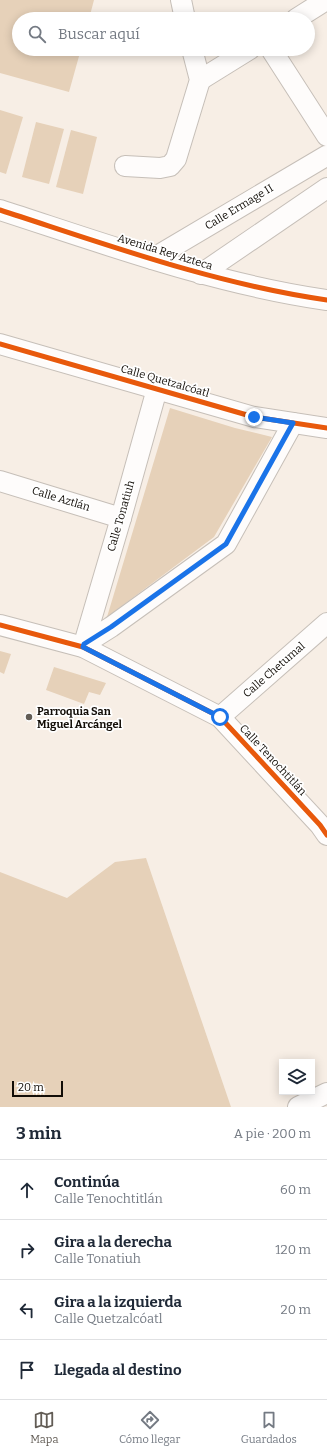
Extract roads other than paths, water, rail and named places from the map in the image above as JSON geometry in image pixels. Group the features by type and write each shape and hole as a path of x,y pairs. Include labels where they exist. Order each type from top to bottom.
{"street":[{"path":"181,0 184,12"},
{"path":"307,12 326,0"},
{"path":"125,166 160,168 170,166 176,159 200,80 194,56"},
{"path":"200,80 239,56"},
{"path":"276,56 327,136"},
{"name":"Calle Ermage II","path":"152,259 327,160"},
{"path":"201,274 327,188"},
{"name":"Avenida Rey Azteca","path":"0,210 201,274 298,296 327,300"},
{"name":"Calle Quetzalcóatl","path":"0,344 254,417 327,428"},
{"name":"Calle Tonatiuh","path":"84,645 121,518 156,388"},
{"path":"84,645 226,544 293,423"},
{"name":"Calle Aztlán","path":"0,481 121,518"},
{"name":"Calle Chetumal","path":"220,717 327,623"},
{"name":"Calle Tenochtitlán","path":"0,625 84,645 220,717 325,826"},
{"path":"298,1107 327,1093"}],"place":[{"name":"Parroquia San Miguel Arcángel","path":"29,717"}]}
